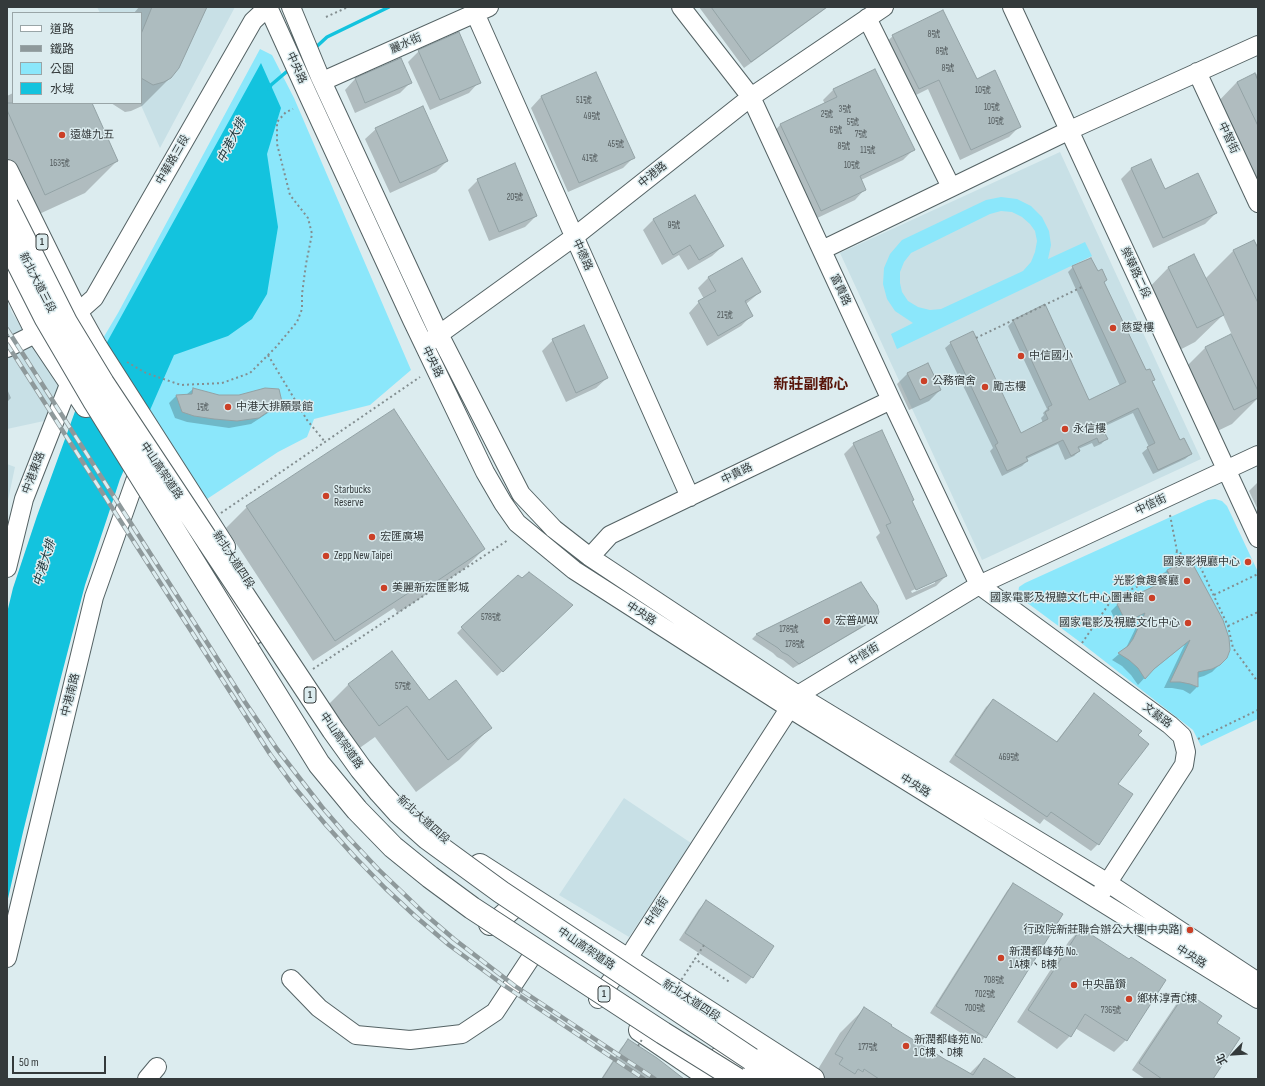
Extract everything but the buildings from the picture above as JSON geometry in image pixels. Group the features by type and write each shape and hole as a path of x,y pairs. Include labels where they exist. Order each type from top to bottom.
{"main road":[{"name":"新北大道三段","path":"7,171 77,313"},
{"name":"中山高架道路","path":"7,205 66,322 102,383 333,730 361,769 380,792 398,812 427,838 489,883 753,1069 783,1079"},
{"name":"新北大道三段","path":"7,221 20,250 58,323"},
{"name":"中山高架道路","path":"7,242 46,319 98,407 319,764 357,810 393,846 430,877 472,908 663,1033 737,1079"},
{"name":"新北大道三段","path":"7,273 37,333"},
{"name":"新北大道四段","path":"77,313 96,347 152,436 354,745 379,778 415,815 440,837 511,885 813,1079"},
{"name":"新北大道四段","path":"58,323 119,430 136,472"},
{"name":"新北大道四段","path":"37,333 78,374 152,436"},
{"name":"新北大道四段","path":"69,342 78,374 312,763 334,793 370,835 400,863 423,881 563,973 601,995 753,1069"},
{"path":"136,472 162,485 254,633 342,769 366,799 400,834 455,877 625,991 753,1069"},
{"path":"490,924 502,918 512,908 515,896 511,885"},
{"name":"新北大道四段","path":"601,995 687,1063 712,1079"}],"street":[{"name":"中央路","path":"268,7 424,346 485,472 503,503 517,523 574,570 794,701 1108,883 1258,982"},
{"name":"中華路三段","path":"7,348 77,313 94,298 253,21 268,7"},
{"name":"中央路","path":"291,7 321,79 439,334 521,494 554,529 590,557 794,701 1097,899 1258,999"},
{"name":"富貴路","path":"681,7 751,96 891,400 979,585"},
{"name":"中港路","path":"424,346 574,237 751,96 884,7"},
{"name":"榮華路二段","path":"1012,7 1258,538"},
{"name":"麗水街","path":"321,79 482,10"},
{"name":"中德路","path":"482,10 574,237 690,497"},
{"path":"867,18 951,187"},
{"path":"822,250 1070,130 1258,45"},
{"name":"中智街","path":"1197,72 1258,203"},
{"name":"中港東路","path":"7,568 24,499 78,374"},
{"name":"中貴路","path":"590,557 610,535 891,400"},
{"name":"中港南路","path":"7,958 94,597 136,472 152,436"},
{"name":"中信街","path":"601,995 794,701 979,585 1258,455"},
{"name":"文藝路","path":"979,585 1170,725 1182,736 1186,752 1184,765 1097,899"},
{"path":"291,978 320,1008 356,1035 410,1040 462,1034 495,1012 534,953"}],"path":[{"path":"326,17 348,7"},
{"path":"121,359 146,373 181,385 222,383 250,373 297,322 302,309 302,294 312,234 308,218 290,196 277,144 278,122 286,112 293,109"},
{"path":"976,338 1082,287"},
{"path":"268,355 307,420 325,442"},
{"path":"217,516 420,377"},
{"path":"1170,515 1177,551 1175,557 1177,568"},
{"path":"313,669 508,540"},
{"path":"1177,551 1199,564 1228,626 1233,648 1258,682"},
{"path":"1079,647 1113,598 1168,572"},
{"path":"1214,595 1258,574"},
{"path":"1228,626 1258,612"},
{"path":"1196,740 1258,710"},
{"path":"704,945 695,959 731,983"}],"shaded area":[{"path":"97,7 235,7 160,148 140,104 142,104 142,12 100,12"},
{"name":"中信國小","path":"1060,152 1201,459 982,560 840,253"},
{"path":"7,301 12,313 60,384 44,421 7,429"},
{"path":"7,464 15,467 7,505"},
{"path":"624,798 691,843 629,937 559,895"}],"green space":[{"path":"260,49 272,55 294,98 411,370 370,405 314,419 307,437 278,452 204,501 99,345 118,313"},
{"path":"1001,197 1017,199 1031,206 1042,217 1049,231 1051,245 1048,259 1085,242 1092,256 897,349 891,334 913,323 895,311 887,299 883,284 884,268 890,254 902,240 986,200","holes":["1001,211 1012,212 1022,217 1030,224 1035,231 1037,241 1031,262 1023,271 941,309 930,310 918,307 908,301 902,292 900,272 904,262 911,253 990,214"]},
{"path":"1215,499 1222,501 1227,506 1258,572 1258,719 1201,746 1193,730 1022,599 1018,594 1019,587 1025,583 1208,500"}],"water":[{"path":"261,63 281,108 267,154 278,227 267,294 252,319 228,336 174,355 120,479 85,585 60,681 7,903 7,613 13,588 37,516 77,406 106,344"}],"waterway":[{"name":"中港大排","path":"314,49 327,37 389,7"},
{"name":"中港大排","path":"269,89 271,85 291,68"}],"railway":[{"path":"7,329 245,702 277,749 322,807 347,836 378,869 426,915 454,939 515,986 655,1079"},
{"path":"7,344 270,754 295,788 326,825 385,888 449,945 502,984 644,1079"}],"place":[{"name":"遠雄九五","path":"62,135"},
{"name":"慈愛樓","path":"1113,328"},
{"name":"中信國小","path":"1021,356"},
{"name":"公務宿舍","path":"924,381"},
{"name":"勵志樓","path":"985,387"},
{"name":"中港大排願景館","path":"228,407"},
{"name":"永信樓","path":"1065,429"},
{"name":"Starbucks Reserve","path":"326,496"},
{"name":"宏匯廣場","path":"372,537"},
{"name":"Zepp New Taipei","path":"326,556"},
{"name":"國家影視廳中心","path":"1248,562"},
{"name":"光影食趣餐廳","path":"1187,581"},
{"name":"美麗新宏匯影城","path":"384,588"},
{"name":"國家電影及視聽文化中心圖書館","path":"1152,598"},
{"name":"宏普AMAX","path":"827,621"},
{"name":"國家電影及視聽文化中心","path":"1188,623"},
{"name":"行政院新莊聯合辦公大樓(中央路)","path":"1190,930"},
{"name":"新潤都峰苑 No. 1 A棟、B棟","path":"1001,958"},
{"name":"中央晶鑽","path":"1074,985"},
{"name":"鄉林淳青C棟","path":"1129,999"},
{"name":"新潤都峰苑 No. 1 C棟、D棟","path":"906,1046"}],"district":[{"name":"新莊副都心","path":"811,385"}]}
